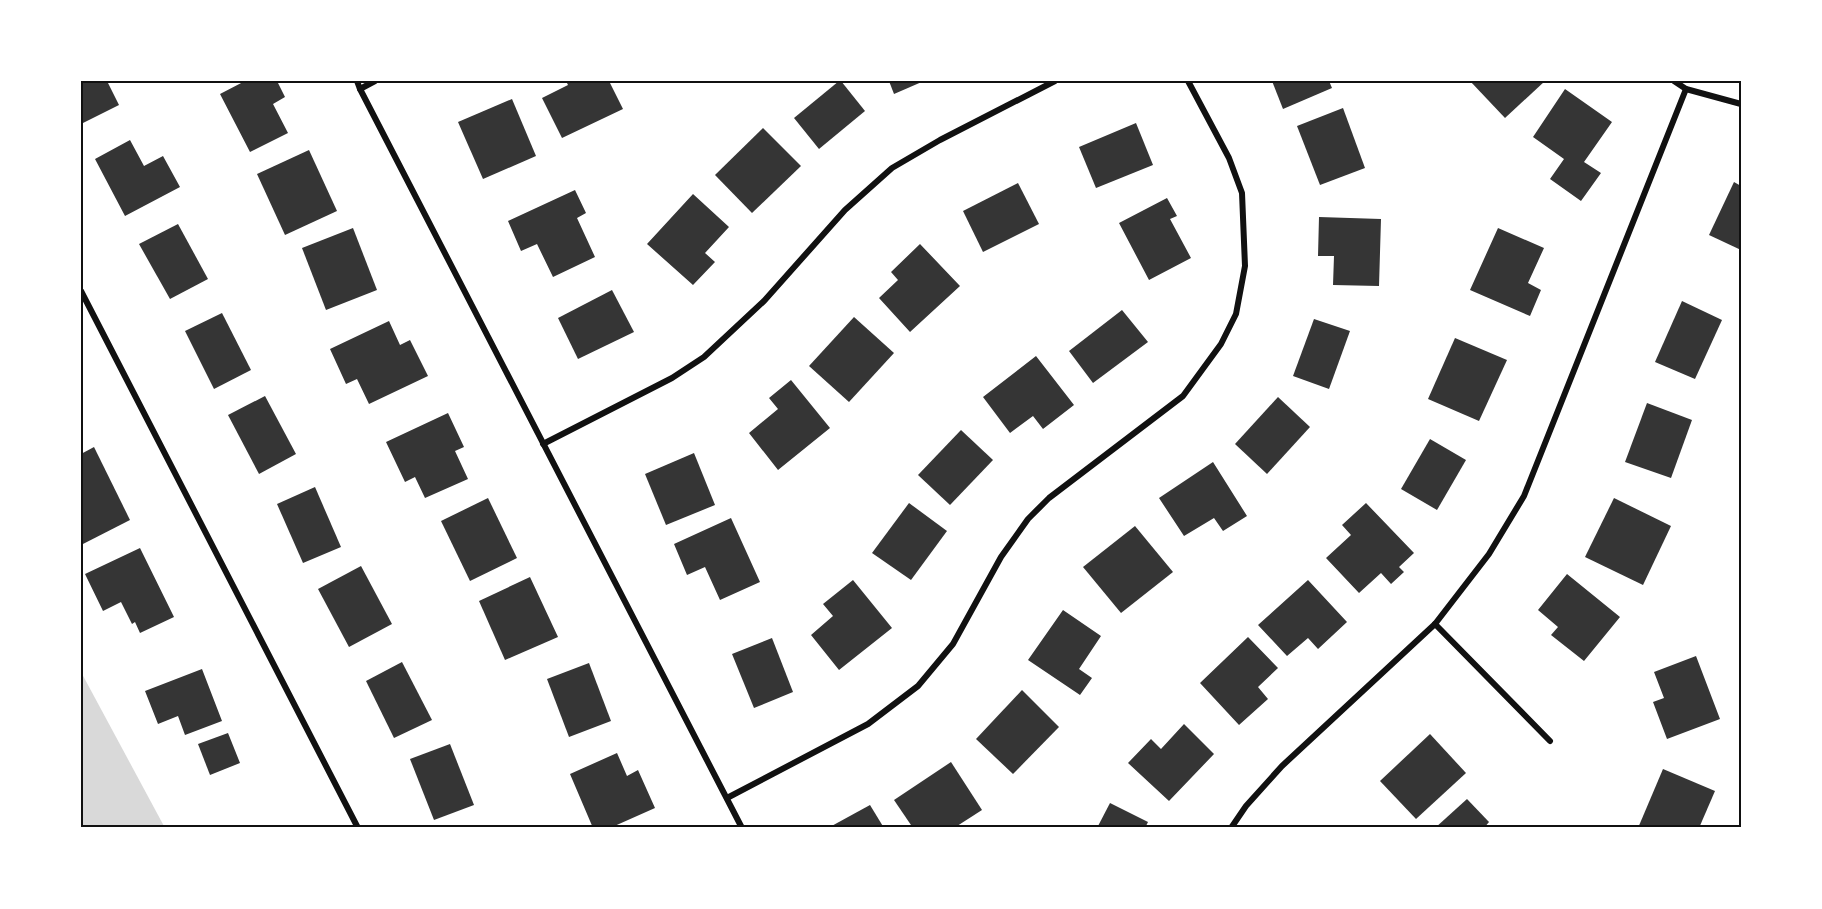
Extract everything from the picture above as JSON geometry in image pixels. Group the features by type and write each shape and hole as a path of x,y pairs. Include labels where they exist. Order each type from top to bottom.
{"street":[{"path":"357,81 742,828"},
{"path":"360,89 375,81"},
{"path":"543,444 672,378 704,357 764,302 845,210 892,168 940,140 1055,81"},
{"path":"727,798 868,724 918,686 953,644 1001,557 1028,519 1049,498 1183,396 1221,344 1236,314 1245,266 1242,193 1229,158 1188,81"},
{"path":"1674,81 1686,89 1741,104"},
{"path":"1231,828 1246,806 1282,766 1435,624 1489,554 1524,496 1686,89"},
{"path":"81,291 358,828"},
{"path":"1435,624 1550,741"}],"shaded area":[{"path":"81,672 165,828 81,828"}],"building":[{"path":"81,81 107,81 119,105 81,124"},
{"path":"245,81 277,81 285,97 273,104 288,133 250,152 220,94"},
{"path":"566,81 609,81 623,109 562,138 542,98 568,85"},
{"path":"839,81 865,111 819,149 794,118"},
{"path":"889,81 924,81 894,94"},
{"path":"1272,81 1329,81 1332,88 1283,109"},
{"path":"1470,81 1545,81 1505,118"},
{"path":"1565,89 1612,122 1584,162 1601,173 1581,201 1550,179 1564,159 1533,137"},
{"path":"512,99 536,156 483,179 458,122"},
{"path":"1343,108 1365,168 1320,185 1297,126"},
{"path":"1136,123 1153,165 1096,188 1079,147"},
{"path":"763,128 801,166 752,213 715,175"},
{"path":"130,140 144,166 163,156 180,187 125,216 95,159"},
{"path":"309,150 337,211 285,235 257,174"},
{"path":"1734,182 1741,186 1741,250 1709,235"},
{"path":"1018,183 1039,224 983,252 963,211"},
{"path":"575,190 586,213 577,218 595,257 553,277 537,244 521,251 508,221"},
{"path":"693,194 729,227 705,253 715,262 693,285 647,244"},
{"path":"1167,198 1177,216 1170,219 1191,258 1149,280 1119,223"},
{"path":"1319,217 1381,219 1379,286 1333,285 1334,256 1318,256"},
{"path":"178,224 208,279 170,299 139,244"},
{"path":"353,228 377,290 326,310 302,248"},
{"path":"1498,228 1544,248 1528,283 1541,290 1530,316 1470,290"},
{"path":"920,244 960,286 910,332 879,298 898,280 891,272"},
{"path":"612,290 634,332 578,359 558,318"},
{"path":"1682,301 1722,320 1695,379 1655,362"},
{"path":"1122,310 1148,342 1093,383 1069,351"},
{"path":"222,313 251,370 214,389 185,331"},
{"path":"854,317 894,353 849,402 809,366"},
{"path":"1314,319 1350,331 1329,389 1293,376"},
{"path":"389,321 400,345 410,340 428,376 369,404 357,379 346,384 330,349"},
{"path":"1455,338 1507,360 1479,421 1428,399"},
{"path":"1036,356 1074,405 1043,429 1033,416 1010,433 983,397"},
{"path":"791,380 830,428 778,470 749,433 778,409 769,398"},
{"path":"265,396 296,454 259,474 228,415"},
{"path":"1278,397 1310,427 1267,474 1235,444"},
{"path":"1647,403 1692,420 1671,478 1625,462"},
{"path":"448,413 464,447 455,451 468,479 425,498 415,477 405,482 386,442"},
{"path":"961,430 993,460 950,505 918,475"},
{"path":"1430,439 1466,460 1437,510 1401,489"},
{"path":"94,447 130,520 81,545 81,454"},
{"path":"694,453 715,505 666,525 645,474"},
{"path":"1213,462 1247,516 1223,531 1214,518 1184,536 1159,498"},
{"path":"315,487 341,547 303,563 277,504"},
{"path":"488,498 517,558 470,581 441,521"},
{"path":"1614,498 1671,526 1643,585 1585,557"},
{"path":"909,503 947,531 911,580 872,553"},
{"path":"1366,503 1414,553 1399,567 1404,572 1391,584 1381,573 1359,593 1326,558 1351,535 1342,525"},
{"path":"731,518 760,582 720,600 705,567 687,575 674,544"},
{"path":"1135,526 1173,572 1121,613 1083,567"},
{"path":"140,548 174,617 140,633 135,622 132,624 121,602 103,611 85,574"},
{"path":"361,566 392,624 349,647 318,589"},
{"path":"1567,574 1620,617 1584,661 1551,635 1558,627 1538,610"},
{"path":"530,577 558,637 505,660 479,601"},
{"path":"853,580 892,628 839,670 811,635 833,616 823,604"},
{"path":"1308,580 1347,622 1318,649 1308,638 1287,656 1258,625"},
{"path":"1063,610 1101,636 1079,669 1092,678 1080,695 1028,660"},
{"path":"1248,637 1278,668 1258,687 1268,699 1239,725 1200,683"},
{"path":"772,638 793,692 754,708 732,654"},
{"path":"1696,656 1720,719 1667,739 1653,702 1664,698 1654,672"},
{"path":"402,662 432,720 394,738 366,681"},
{"path":"589,663 611,721 569,737 547,679"},
{"path":"202,669 222,721 185,735 178,716 158,724 145,691"},
{"path":"1022,690 1059,727 1013,774 976,739"},
{"path":"1184,724 1214,754 1169,801 1128,763 1151,739 1161,749"},
{"path":"228,733 240,763 210,775 198,744"},
{"path":"1430,734 1466,773 1416,819 1380,781"},
{"path":"450,744 474,805 434,820 410,759"},
{"path":"617,753 627,776 638,770 655,808 610,828 593,828 570,774"},
{"path":"951,762 982,810 954,828 913,828 894,800"},
{"path":"1663,769 1715,791 1699,828 1638,828"},
{"path":"1467,799 1489,822 1484,828 1435,828"},
{"path":"1110,803 1148,822 1145,828 1097,828"},
{"path":"870,805 884,828 828,828"}]}
